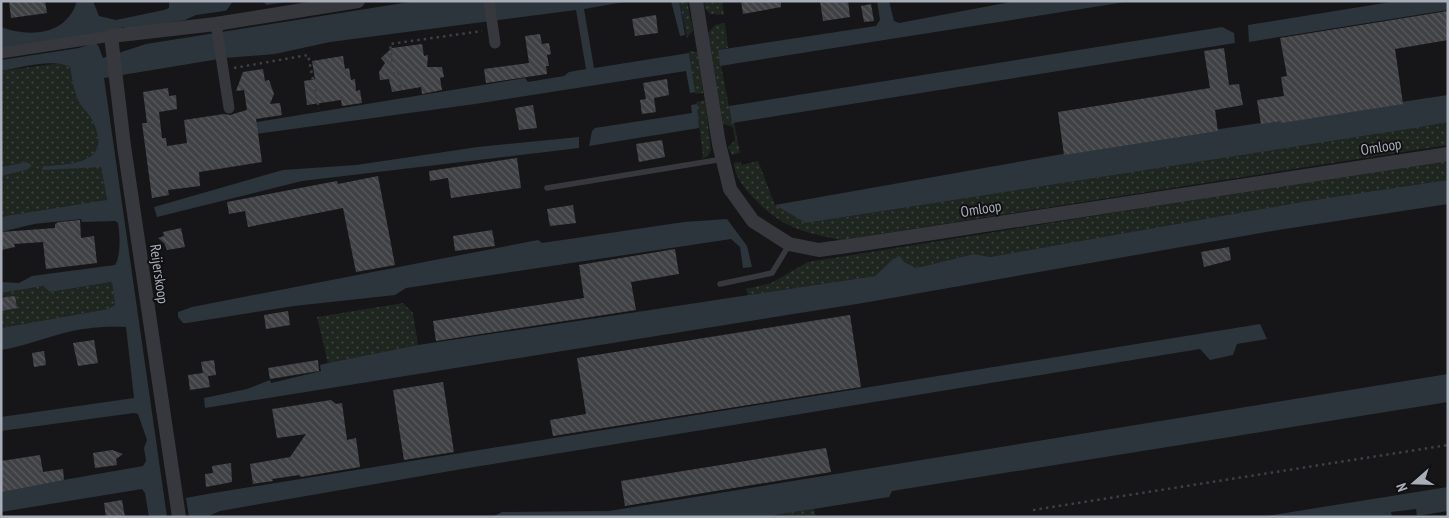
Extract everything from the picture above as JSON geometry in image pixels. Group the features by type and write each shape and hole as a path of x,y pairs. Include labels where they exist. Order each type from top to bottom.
{"street":[{"path":"1,53 112,43 216,28 358,1"},
{"path":"489,1 496,43"},
{"name":"Omloop","path":"696,1 723,159 730,189 753,222 789,244 819,250 1448,154"},
{"path":"216,28 229,108"},
{"name":"Reijerskoop","path":"112,43 115,81 179,517"}],"lane":[{"path":"547,188 723,159"},
{"path":"720,284 772,272 789,244"}],"path":[{"path":"405,88 405,85 400,86 398,73 394,74 390,44 493,27"},
{"path":"222,67 308,55 319,109"},
{"path":"1033,510 1448,445"}],"shaded area":[{"path":"77,1 93,1 99,16 116,20 164,10 169,8 169,1 294,1 196,15 185,20 128,29 123,27 112,31 1,49 1,27 35,33 46,31 65,21"},
{"path":"416,1 630,1 584,9 594,68 689,53 695,92 690,93 686,71 475,104 204,141 239,125 525,78 528,82 564,76 569,72 586,69 576,10 330,42 275,54 225,58 104,78 167,517 149,517 145,493 142,489 1,512 1,491 143,466 146,461 144,448 147,440 138,414 134,413 1,431 1,417 134,398 126,327 82,329 1,350 1,328 108,309 115,305 112,282 50,292 43,286 1,293 1,282 19,283 32,276 115,265 120,239 118,223 115,221 82,222 81,219 34,224 1,232 1,218 6,216 107,200 101,167 42,170 43,166 77,162 87,158 94,153 98,145 97,134 92,120 76,95 70,67 54,63 1,71 1,60 79,48 94,43 98,45 103,58 146,44"},
{"path":"671,1 679,1 685,35 680,36"},
{"path":"679,1 687,1 693,30 687,38"},
{"path":"704,1 722,1 724,15 710,14 705,9"},
{"path":"877,1 889,1 894,21 899,23 1016,1 1132,1 720,66 718,50 876,26 880,20"},
{"path":"1397,1 1448,1 1448,10 1249,42 1248,25"},
{"path":"725,23 728,48 718,50 740,153 732,155 728,147 735,140 733,127 723,124 708,33 715,25"},
{"path":"1222,27 1234,33 1235,43 732,123 729,106"},
{"path":"689,51 697,52 703,93 695,94"},
{"path":"63,64 70,67 76,95 92,120 97,134 98,145 94,153 77,162 43,166 101,167 107,201 1,218 1,176 27,170 26,162 1,167 1,71"},
{"path":"1448,95 1448,122 1414,128 806,223 775,205 1119,144"},
{"path":"705,100 711,150 708,156 701,159 703,156 696,102"},
{"path":"697,104 699,128 589,146 592,131 595,128 692,113 691,105"},
{"path":"1448,122 1448,145 841,240 813,234 781,221 761,205 745,188 737,176 734,167 734,163 741,162 742,165 758,161 775,205 807,223"},
{"path":"579,137 579,148 302,181 157,217 154,207 283,170 356,165 478,147"},
{"path":"1448,159 1448,180 990,257 974,254 916,268 893,259 875,276 748,295 746,289 771,283 808,262"},
{"path":"26,162 32,165 27,170 1,176 1,167"},
{"path":"1448,180 1448,204 1278,230 863,303 205,408 204,398 247,389 270,380 271,383 321,371 320,365 328,363 418,345 875,276 893,259 900,256 904,262 916,268 974,254 990,257 1302,202"},
{"path":"727,219 747,246 752,267 743,268 740,247 731,239 406,288 395,295 294,306 187,323 183,323 178,317 178,312 192,307 538,240 542,243 684,222"},
{"path":"113,282 115,305 108,309 1,328 1,293 44,286 50,292"},
{"path":"403,303 413,313 418,345 328,363 317,317"},
{"path":"1260,324 1267,339 1237,344 1233,355 1210,360 1200,349 462,469 220,511 206,517 189,517 186,498 207,494"},
{"path":"1448,374 1448,402 892,491 889,497 763,517 492,517 502,512 609,511"},
{"path":"1448,487 1448,511 1417,516 1416,509 1391,512 1392,517 1260,517"},
{"path":"814,509 816,517 763,517"}],"pier":[{"path":"233,1 262,1 269,7 224,14"}],"building":[{"path":"9,1 45,1 47,13 11,18"},
{"path":"741,1 781,1 781,7 743,14"},
{"path":"820,1 848,1 850,17 823,21"},
{"path":"871,4 874,21 864,22 861,6"},
{"path":"1448,11 1448,40 1395,49 1403,104 1281,123 1281,121 1261,124 1257,100 1284,96 1281,77 1287,76 1280,38"},
{"path":"656,15 658,33 635,36 632,19"},
{"path":"540,34 542,44 549,43 551,54 547,55 549,66 546,66 547,74 486,83 484,69 529,63 525,36"},
{"path":"422,44 424,56 428,55 427,67 442,67 444,77 440,78 442,90 422,94 421,87 392,92 389,79 380,80 379,72 385,63 381,58 392,48"},
{"path":"1224,48 1229,85 1239,84 1243,105 1215,110 1218,131 1064,155 1058,112 1210,88 1204,51"},
{"path":"343,56 345,69 349,68 351,80 355,79 356,91 360,90 362,103 342,106 341,100 307,105 304,81 315,79 312,61"},
{"path":"263,69 265,81 269,80 274,94 270,104 280,103 282,115 256,119 262,162 199,172 200,186 168,190 169,195 152,198 142,123 147,123 143,92 168,88 169,96 176,95 177,109 159,112 162,138 166,138 167,146 187,143 184,120 224,114 230,115 247,110 244,90 236,91 243,72"},
{"path":"667,79 669,95 654,98 656,112 642,114 640,100 646,99 643,83"},
{"path":"533,105 537,128 519,130 515,108"},
{"path":"662,140 665,157 639,162 636,144"},
{"path":"517,158 521,188 451,198 448,178 430,181 429,171"},
{"path":"378,176 395,265 356,272 343,208 248,227 245,211 229,214 227,202 337,181 338,184"},
{"path":"573,205 576,223 550,226 547,209"},
{"path":"80,220 81,238 94,236 97,263 46,269 43,242 14,244 15,247 1,250 1,232 55,228 55,224 59,222"},
{"path":"181,228 185,247 167,250 164,243 158,238 164,236 163,232"},
{"path":"492,230 495,246 455,251 453,236"},
{"path":"1229,247 1231,260 1204,267 1201,252"},
{"path":"675,249 679,274 631,282 636,310 436,341 433,321 584,298 579,265"},
{"path":"15,296 17,308 1,311 1,298"},
{"path":"288,311 290,325 266,329 264,315"},
{"path":"850,315 861,387 553,436 550,420 586,414 577,358"},
{"path":"94,340 98,363 78,366 73,343"},
{"path":"44,351 46,365 34,367 32,353"},
{"path":"214,360 216,375 208,376 210,387 190,390 188,375 203,373 201,362"},
{"path":"318,360 319,371 270,379 268,368"},
{"path":"443,382 454,452 404,460 393,390"},
{"path":"331,400 336,404 342,403 347,440 356,438 360,467 301,477 299,475 272,479 273,481 253,484 250,464 290,457 306,434 277,438 272,409"},
{"path":"826,448 831,472 625,506 621,481"},
{"path":"112,450 123,454 116,459 117,465 95,468 93,453"},
{"path":"40,455 43,472 63,469 64,480 1,492 1,461"},
{"path":"231,463 232,482 206,487 205,474 213,473 212,466"},
{"path":"122,500 125,517 106,517 104,503"}]}
